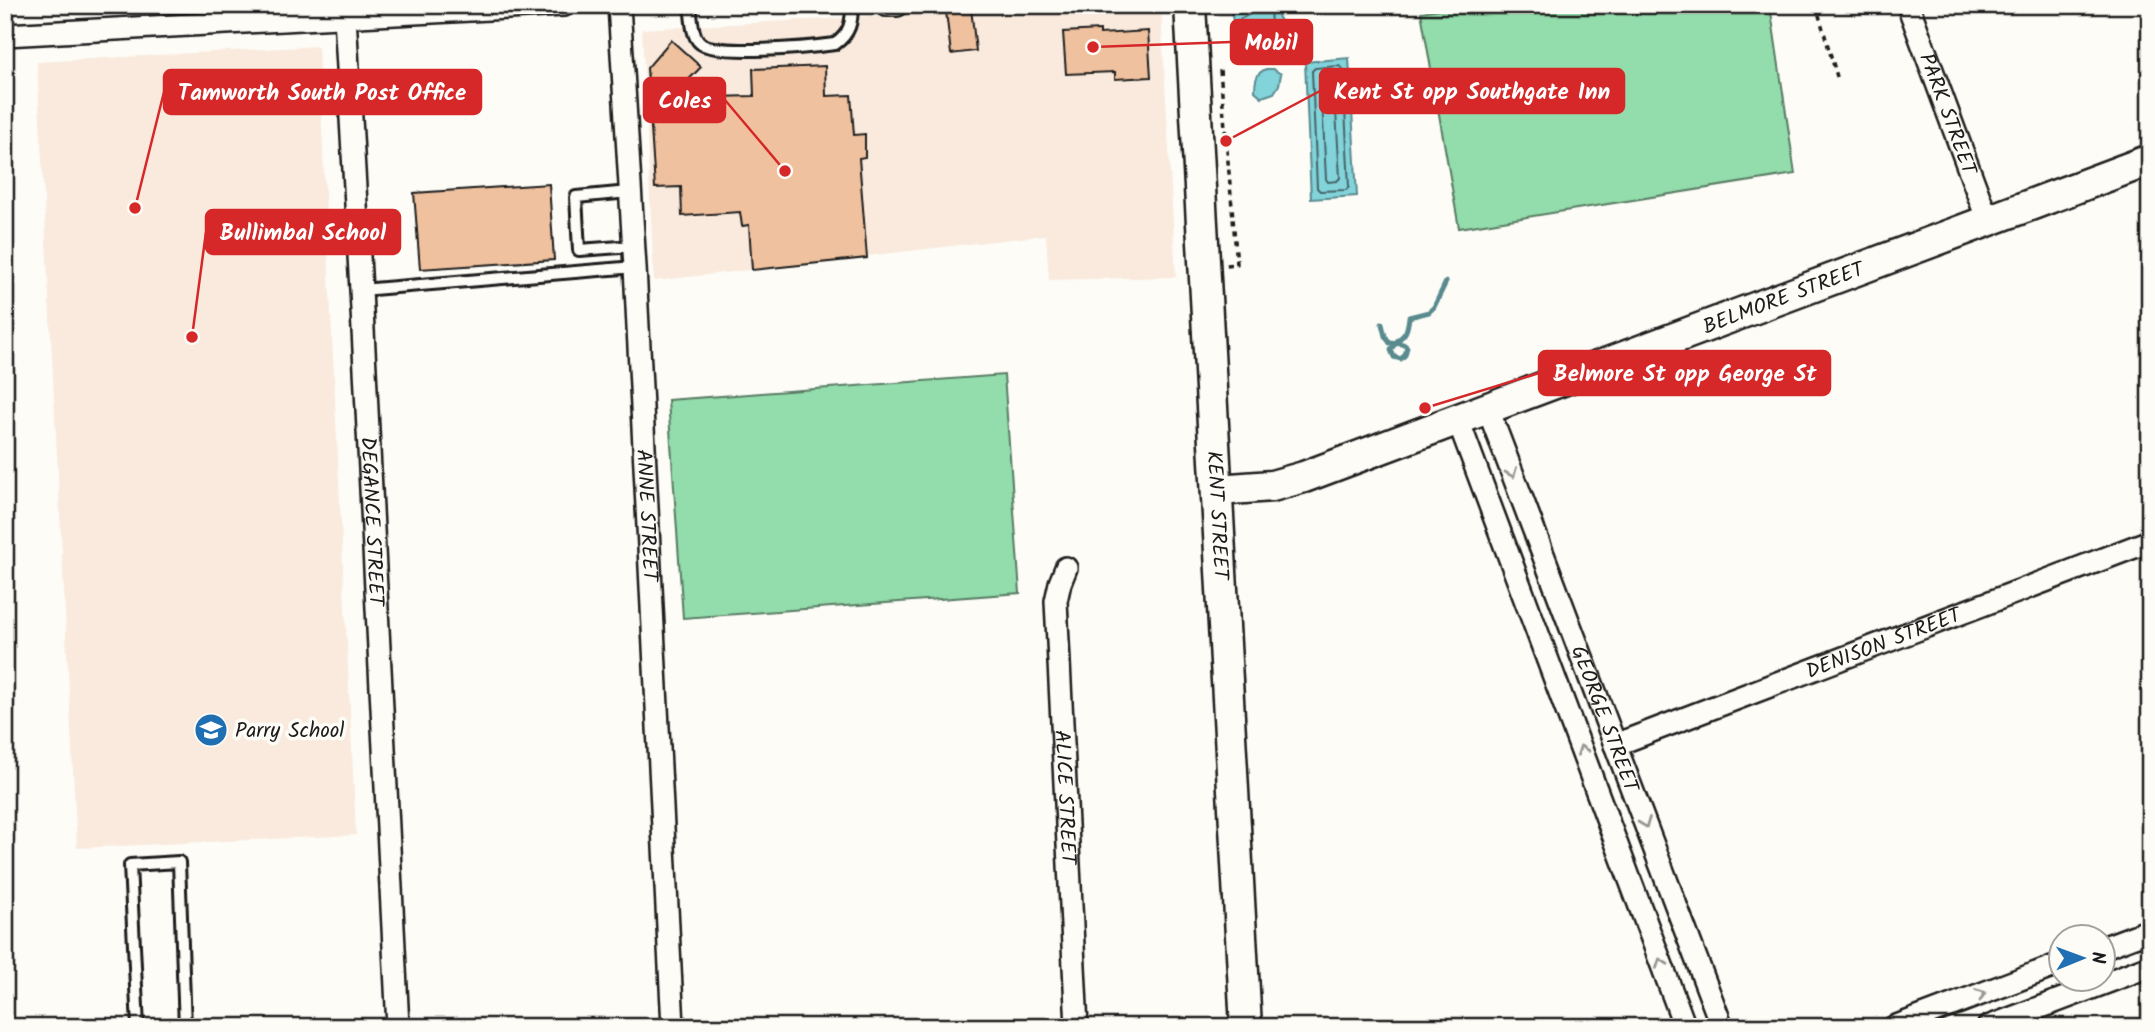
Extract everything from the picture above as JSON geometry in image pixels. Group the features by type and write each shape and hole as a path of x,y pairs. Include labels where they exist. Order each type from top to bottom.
{"street":[{"path":"5,35 564,5"},
{"name":"ANNE STREET","path":"619,5 634,246 673,1027"},
{"path":"886,5 897,5"},
{"name":"KENT STREET","path":"1190,5 1246,1027"},
{"name":"PARK STREET","path":"1908,5 1988,221"},
{"name":"DEGANCE STREET","path":"345,16 362,290 398,1027"},
{"name":"BELMORE STREET","path":"1217,490 1287,482 2150,160"},
{"name":"GEORGE STREET","path":"1488,409 1722,1027"},
{"name":"GEORGE STREET","path":"1458,420 1685,1027"},
{"name":"DENISON STREET","path":"1615,745 2150,541"},
{"name":"ALICE STREET","path":"1066,568 1056,601 1077,1027"},
{"path":"2116,943 2150,930"},
{"path":"1988,1027 2150,966"},
{"path":"1894,1027 2046,969"}],"lane":[{"path":"690,5 694,33 699,43 708,48 730,51 835,44 849,29 852,5"},
{"path":"629,192 576,197 579,250 634,246"},
{"path":"362,290 635,267"},
{"path":"138,1027 130,865 179,862 185,1027"}],"path":[{"path":"1816,5 1838,80"},
{"path":"1204,266 1237,264 1219,60"}],"shaded area":[{"path":"1079,5 1154,5 1161,11 1176,277 1049,280 1046,235 654,281 642,29"},
{"path":"318,46 356,835 77,848 37,62"}],"green space":[{"path":"1464,5 1770,5 1795,174 1459,228 1421,12"},
{"path":"1004,375 1020,593 683,618 668,400"}],"water":[{"path":"1277,5 1281,33 1237,41 1231,11"},
{"path":"1349,58 1357,196 1311,199 1305,62"},
{"path":"1266,69 1273,69 1281,74 1274,93 1262,97 1255,91 1255,84 1258,75"}],"building":[{"path":"971,8 976,51 951,54 946,11"},
{"path":"1100,30 1100,34 1148,31 1151,77 1115,79 1115,72 1066,74 1063,32"},
{"path":"671,40 701,67 671,98 754,96 753,69 825,66 826,96 851,95 854,135 865,134 865,157 859,158 867,258 752,270 749,225 742,226 740,212 682,216 681,187 655,188 647,68"},
{"path":"549,184 554,260 420,269 414,193"}],"waterway":[{"path":"1382,324 1390,343 1403,344 1407,347 1401,359 1394,357 1391,350 1394,344 1397,341 1404,334 1409,317 1429,312 1446,282"}],"place":[{"name":"Mobil","path":"1093,47"},
{"name":"Kent St opp Southgate Inn","path":"1226,141"},
{"name":"Coles","path":"785,171"},
{"name":"Tamworth South Post Office","path":"135,208"},
{"name":"Bullimbal School","path":"192,337"},
{"name":"Belmore St opp George St","path":"1425,408"},
{"name":"Parry School","path":"211,730"}]}
